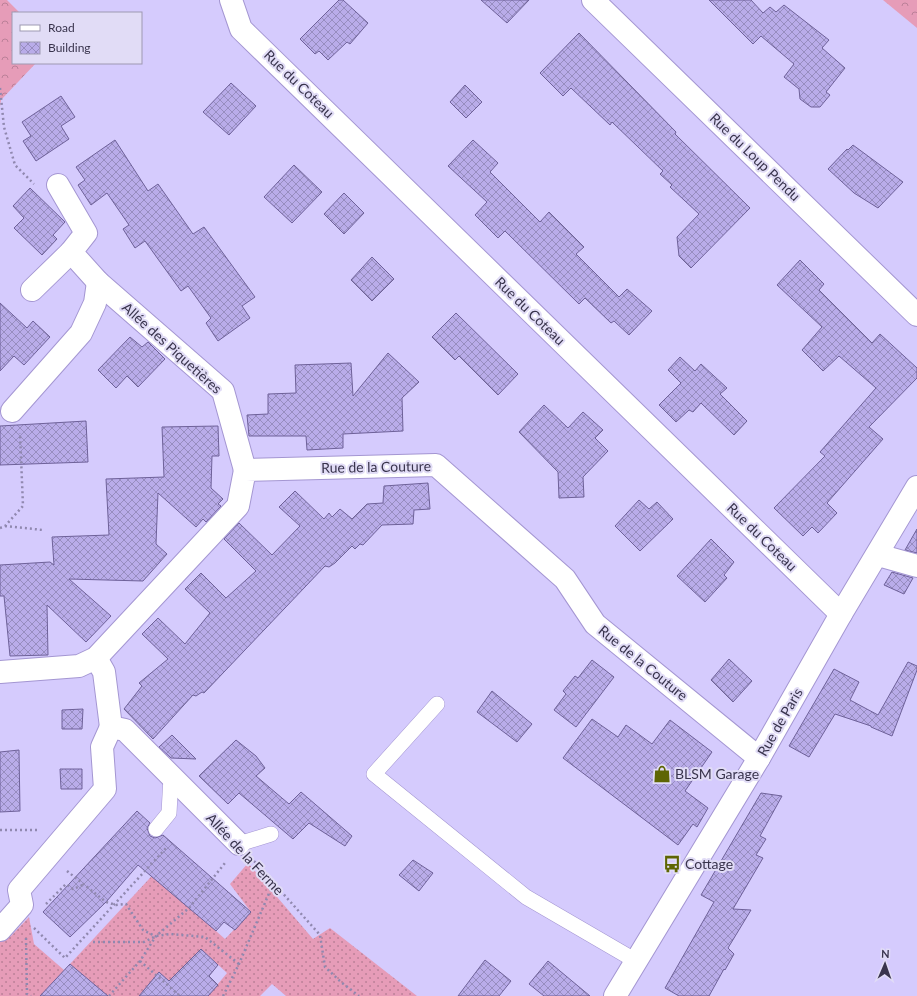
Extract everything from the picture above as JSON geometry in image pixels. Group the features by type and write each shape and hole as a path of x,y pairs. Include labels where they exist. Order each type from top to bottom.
{"street":[{"name":"Rue du Coteau","path":"231,0 241,29 841,614"},
{"name":"Rue du Loup Pendu","path":"593,0 917,315"},
{"path":"32,290 71,252 86,233 58,185"},
{"name":"Allée des Piquetières","path":"71,252 98,282 223,391 245,470"},
{"path":"12,411 81,333 95,303 98,282"},
{"name":"Rue de la Couture","path":"245,470 436,465 565,578 595,624 759,758"},
{"path":"0,672 78,666 96,658 238,506 245,470"},
{"name":"Rue de Paris","path":"615,996 759,758 841,614 878,555 917,487"},
{"path":"878,555 917,566"},
{"path":"0,930 22,905 19,890 105,789 102,747 111,727 104,672 96,658"},
{"name":"Allée de la Ferme","path":"111,727 124,730 239,844"}],"lane":[{"path":"437,704 374,774 526,897 636,961"},
{"path":"156,829 168,813 171,777"},
{"path":"239,844 271,834"}],"path":[{"path":"0,88 4,127 15,165 41,192 58,185"},
{"path":"0,528 5,526 23,506 19,422 12,411"},
{"path":"5,526 43,530"},
{"path":"0,830 69,830"},
{"path":"93,942 144,942 156,936 189,908 239,844"},
{"name":"Allée de la Ferme","path":"239,844 320,935 325,967 340,982 359,996"},
{"path":"33,928 66,958 116,905 167,846"},
{"path":"54,848 64,868 106,902 116,905 126,904 143,930 156,936 170,934 205,937 239,964"},
{"path":"42,908 66,884 73,890 84,885"},
{"path":"223,996 239,964 273,884"},
{"path":"31,996 28,994 25,940 36,921"},
{"path":"110,996 140,961 156,936"},
{"path":"140,961 180,996"}],"green space":[{"path":"0,0 7,0 19,12 12,12 12,64 35,64 1,100 0,107"},
{"path":"883,0 917,0 917,28"},
{"path":"248,863 313,939 330,928 417,996 286,996 272,984 260,996 208,996 227,973 201,949 154,996 106,996 70,964 162,865 216,931 225,939 251,912 230,884"},
{"path":"29,917 34,944 64,970 52,996 0,996 0,937 11,936"}],"building":[{"path":"339,0 343,0 368,23 350,44 347,42 328,60 319,51 315,54 300,39"},
{"path":"481,0 529,0 507,23"},
{"path":"709,0 751,0 763,13 770,7 776,12 784,5 829,40 822,48 845,68 826,92 830,95 820,107 811,107 800,99 799,89 784,77 794,64 761,36 753,44"},
{"path":"579,33 676,132 675,134 750,208 691,268 679,256 677,237 699,214 670,187 672,185 660,174 663,171 612,122 610,125 571,88 563,96 540,73"},
{"path":"231,83 256,106 229,135 203,112"},
{"path":"465,85 482,102 466,118 450,102"},
{"path":"61,96 75,117 61,126 69,139 36,161 23,141 31,136 22,122"},
{"path":"115,140 148,191 158,184 193,234 204,227 255,297 242,306 250,318 218,341 206,323 211,318 188,286 181,291 145,241 135,248 123,229 129,225 107,193 91,205 78,185 85,180 76,167"},
{"path":"473,140 498,163 490,172 540,222 549,212 584,247 576,254 619,297 627,289 652,311 629,335 614,321 611,323 585,298 579,304 505,231 498,238 475,215 487,202 448,166"},
{"path":"853,145 903,182 878,208 854,193 828,169 847,149 848,150"},
{"path":"294,165 322,192 292,223 264,197"},
{"path":"30,188 65,222 53,235 57,239 42,255 14,228 24,218 13,206"},
{"path":"344,193 364,213 344,234 324,214"},
{"path":"372,257 394,279 372,301 351,280"},
{"path":"800,260 824,284 819,290 872,343 880,334 917,368 917,378 869,427 883,439 827,503 837,513 818,533 812,527 803,536 774,508 825,456 820,452 876,388 839,356 823,371 802,350 822,327 777,285"},
{"path":"0,303 27,328 33,321 50,337 24,365 14,356 0,371"},
{"path":"456,313 518,374 498,395 459,356 455,360 432,337"},
{"path":"130,337 142,347 148,342 165,359 138,387 127,376 116,388 98,370"},
{"path":"388,353 419,382 402,398 403,431 343,434 343,448 307,450 306,436 249,436 247,415 268,414 268,394 296,393 295,365 351,363 353,396"},
{"path":"680,357 695,371 701,364 727,388 720,394 747,421 734,435 701,403 693,412 689,410 676,422 659,405 681,383 668,370"},
{"path":"544,405 568,428 583,412 603,430 595,438 608,451 583,477 584,497 559,498 558,472 519,432"},
{"path":"86,421 88,462 0,465 0,426"},
{"path":"218,426 219,456 212,456 211,488 223,499 218,504 221,506 206,522 203,519 196,527 158,493 156,544 167,554 143,581 69,579 111,616 86,642 47,605 48,655 10,656 4,596 0,596 0,565 50,562 54,565 52,537 109,535 106,479 164,477 162,427"},
{"path":"428,483 430,509 414,510 413,524 382,525 363,545 360,544 355,549 352,546 335,563 329,567 325,566 204,693 202,692 196,696 193,695 153,739 124,709 142,686 139,683 168,659 142,634 158,618 185,644 210,613 185,589 201,573 226,598 256,571 224,539 239,523 272,555 300,526 279,507 295,491 324,519 329,513 332,517 340,509 352,519 367,504 383,503 384,486"},
{"path":"639,500 649,509 657,502 673,519 640,551 615,526"},
{"path":"917,529 917,553 905,550"},
{"path":"711,539 734,562 724,575 727,578 705,602 677,576"},
{"path":"892,572 913,578 904,594 884,585"},
{"path":"729,659 752,681 733,702 711,680"},
{"path":"592,660 614,677 576,727 554,710 566,694 563,691 575,676 578,678"},
{"path":"908,662 917,666 917,670 892,736 871,726 835,714 809,757 789,746 834,669 859,682 850,700 878,715"},
{"path":"492,691 532,724 517,742 477,712"},
{"path":"83,709 82,729 62,729 62,710"},
{"path":"592,719 618,737 626,725 652,744 670,720 712,752 685,791 708,808 697,827 693,824 678,845 563,758"},
{"path":"172,735 196,759 171,758 159,747"},
{"path":"236,740 256,756 265,768 256,776 289,804 301,792 352,836 345,846 309,823 293,839 239,793 228,804 199,776"},
{"path":"19,750 20,811 0,812 0,752"},
{"path":"60,769 82,769 82,789 61,789"},
{"path":"761,793 782,796 760,836 766,839 756,855 763,858 733,909 751,910 728,948 734,954 709,996 679,996 665,988 714,902 701,895"},
{"path":"137,811 150,823 147,828 150,836 155,838 163,835 251,912 235,930 224,922 216,931 138,865 106,902 70,937 43,912"},
{"path":"413,860 433,873 419,891 399,875"},
{"path":"201,949 218,965 209,976 218,985 208,996 139,996 159,972 169,981"},
{"path":"485,960 511,981 499,996 458,996"},
{"path":"548,961 590,996 544,996 529,984"},
{"path":"70,964 108,996 40,996"}],"place":[{"name":"BLSM Garage","path":"662,774"},
{"name":"Cottage","path":"672,864"}]}
